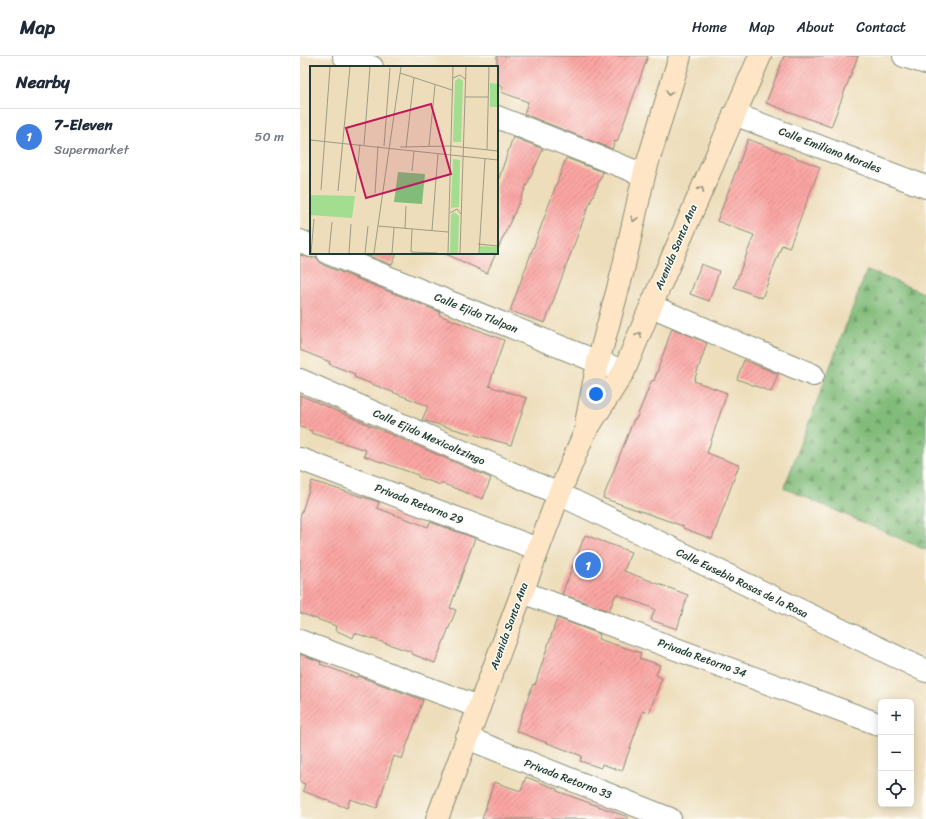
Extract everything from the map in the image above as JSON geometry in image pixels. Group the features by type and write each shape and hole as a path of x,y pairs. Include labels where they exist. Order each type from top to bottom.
{"main road":[{"name":"Avenida Santa Ana","path":"584,434 598,362 622,274 644,176 680,56"},
{"name":"Avenida Santa Ana","path":"437,819 559,494 584,434 624,371 760,56"}],"street":[{"path":"344,56 369,66"},
{"path":"904,56 926,63"},
{"name":"Calle Emiliano Morales","path":"734,114 926,187"},
{"path":"498,117 644,176"},
{"path":"300,242 310,246"},
{"name":"Calle Ejido Tlalpan","path":"330,254 598,362 624,371"},
{"path":"651,306 813,375"},
{"name":"Calle Ejido Mexicaltzingo","path":"300,380 559,494"},
{"name":"Privada Retorno 29","path":"300,459 538,549"},
{"name":"Calle Eusebio Rosas de la Rosa","path":"559,494 926,671"},
{"name":"Privada Retorno 34","path":"522,592 878,724"},
{"path":"300,641 479,707"},
{"name":"Privada Retorno 33","path":"467,738 670,819"}],"green space":[{"path":"867,270 926,294 926,550 784,488"}],"building":[{"path":"497,56 648,56 617,142 615,141 612,149 524,114 528,102 501,92 503,87 498,85"},
{"path":"784,56 858,56 831,127 766,103"},
{"path":"513,137 543,149 498,249 498,181"},
{"path":"748,139 820,167 789,248 782,245 762,298 734,287 754,235 717,221"},
{"path":"566,158 603,172 585,215 545,323 510,311"},
{"path":"364,254 397,254 392,265"},
{"path":"446,254 496,254 487,273"},
{"path":"300,255 312,258 316,257 323,265 440,312 439,315 504,340 489,386 527,398 511,445 422,420 428,406 354,377 355,374 329,364 330,362 300,350"},
{"path":"701,264 719,271 709,301 690,294"},
{"path":"672,328 707,343 694,381 727,393 707,453 739,465 712,539 683,528 683,526 603,498 634,419 636,419 652,380 654,381"},
{"path":"744,360 778,374 771,392 737,379"},
{"path":"300,395 491,478 483,499 441,483 440,485 418,477 418,475 364,456 366,450 311,433 312,431 300,427"},
{"path":"312,481 379,502 377,508 428,527 430,522 475,538 450,608 456,610 435,663 412,654 412,652 355,633 353,638 335,630 336,626 300,613 300,517"},
{"path":"585,535 631,552 624,571 688,595 677,629 651,620 655,609 616,594 609,611 562,594"},
{"path":"557,618 600,634 598,639 641,653 639,658 660,665 656,675 662,678 649,713 643,711 622,771 602,764 601,768 580,761 582,756 516,731 533,684 535,685"},
{"path":"300,654 321,662 320,664 357,678 358,676 423,700 402,759 394,756 377,808 350,799 347,808 303,791 305,784 300,782"},
{"path":"526,777 557,789 557,791 628,817 628,819 482,819 494,782 521,791"}],"place":[{"name":"7-Eleven","path":"588,565"}]}
